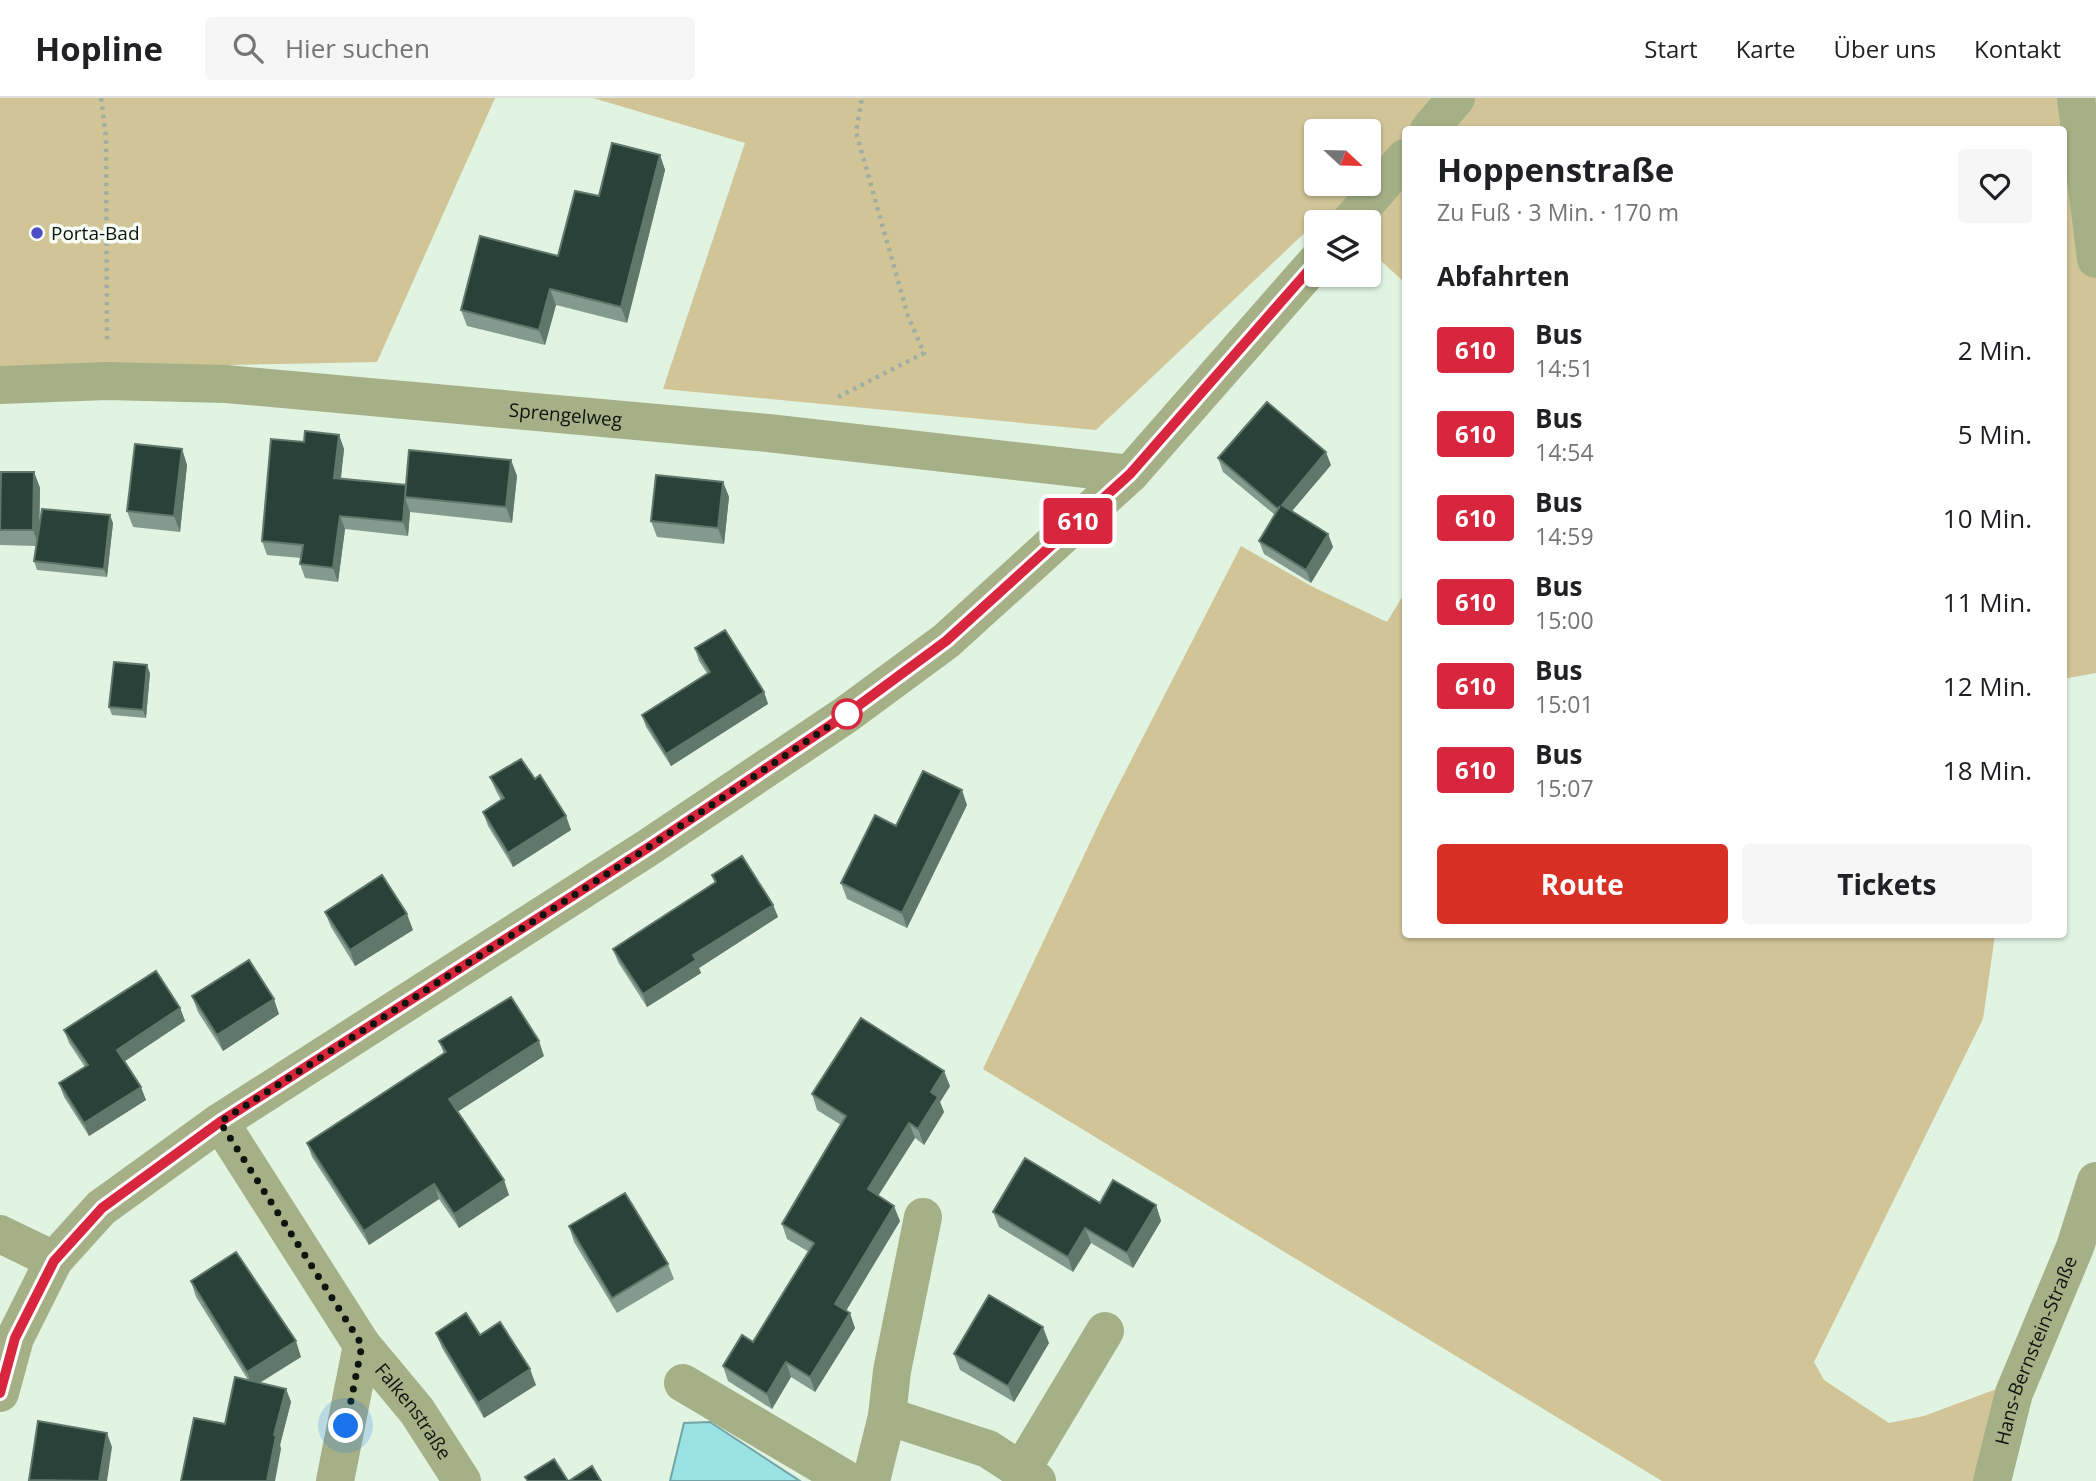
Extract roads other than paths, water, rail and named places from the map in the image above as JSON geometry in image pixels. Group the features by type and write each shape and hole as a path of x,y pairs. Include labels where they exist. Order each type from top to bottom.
{"street":[{"path":"1432,126 1457,98"},
{"path":"2076,98 2096,259"},
{"path":"1360,210 1402,161"},
{"path":"0,1393 15,1338 54,1261 102,1208 220,1122 649,847 847,714 946,641 1130,474 1304,275"},
{"name":"Sprengelweg","path":"0,385 107,381 226,384 755,432 1130,474"},
{"name":"Falkenstraße","path":"220,1122 362,1345 417,1411 462,1481"},
{"name":"Hans-Bernstein-Straße","path":"1992,1481 2014,1394 2074,1247 2096,1181"},
{"path":"871,1481 887,1416 892,1371 923,1217"},
{"path":"0,1234 54,1261"},
{"path":"887,1416 988,1449 1029,1476 1105,1331"},
{"name":"Falkenstraße","path":"335,1481 362,1345"},
{"path":"683,1383 849,1481"}],"water":[{"path":"710,1422 800,1481 670,1481 684,1423"}],"place":[{"name":"Porta-Bad","path":"37,233"}]}
